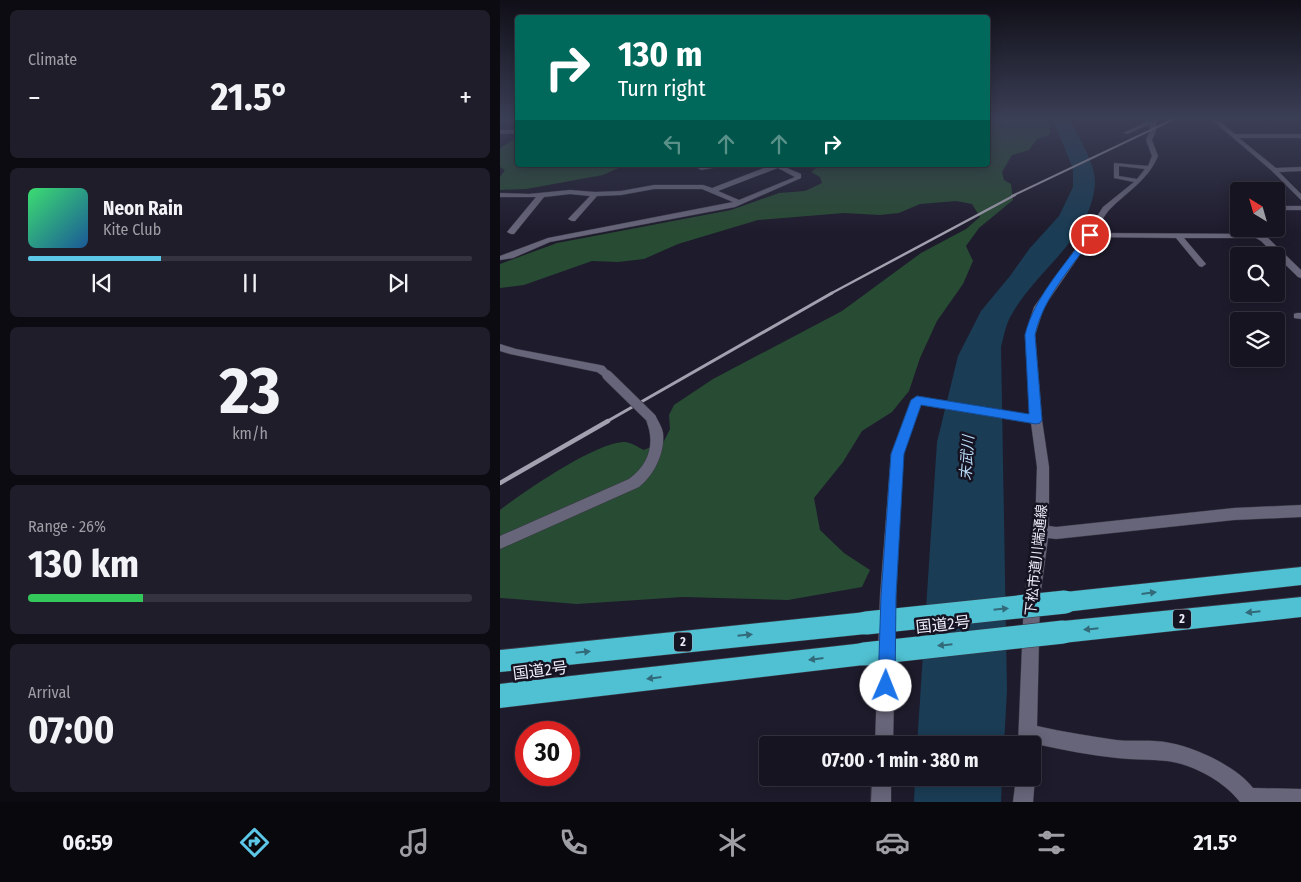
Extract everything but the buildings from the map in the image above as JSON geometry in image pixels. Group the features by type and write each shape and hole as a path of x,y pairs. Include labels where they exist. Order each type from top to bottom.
{"highway":[{"name":"国道2号","path":"500,661 1301,576"},
{"name":"国道2号","path":"500,696 864,654 1301,607"}],"street":[{"path":"1140,181 1116,177 1116,164 1150,168 1155,156"},
{"path":"1258,156 1274,170 1301,198"},
{"path":"701,168 709,167"},
{"path":"714,190 774,167"},
{"path":"500,258 515,254 548,240 739,202 798,178 799,175 779,167"},
{"name":"下松市道川端通線","path":"1027,736 1032,598 1042,530 1043,467 1031,419 1030,335 1032,324 1039,307 1090,235 1106,208 1140,181 1150,168"},
{"path":"1274,170 1301,169"},
{"path":"500,195 542,195 570,192 596,194 637,191 654,187 707,187 739,202"},
{"path":"572,219 596,194"},
{"path":"511,232 542,195"},
{"path":"1285,208 1301,208"},
{"path":"1090,235 1256,236 1264,239 1301,275"},
{"path":"1178,237 1202,264"},
{"path":"500,347 514,352 600,369 651,418 658,434 649,469 634,484 500,544"},
{"path":"884,736 888,596 897,454 917,400 1031,419"},
{"path":"1042,530 1056,533 1234,514 1301,511"},
{"path":"1041,740 1172,752 1216,770 1238,786 1250,800 1301,799"},
{"path":"881,802 882,786"},
{"path":"1023,802 1024,786"}],"green space":[{"path":"500,156 515,156 515,167 621,167 603,175 526,189 500,190 500,177 505,170 500,167"},
{"path":"990,156 1011,156 1002,172 1004,180 1011,184 1013,200 979,228 966,246 973,261 963,284 937,321 920,358 909,391 892,412 862,431 843,462 814,498 820,530 844,553 870,570 862,587 788,600 683,597 577,604 500,598 500,510 577,459 595,451 625,442 634,444 644,450 664,441 670,429 669,415 674,405 713,379 842,311 921,253 966,229 980,217 972,204 956,201 920,204 899,213 880,215 844,213 758,220 678,244 644,259 618,262 592,261 524,285 500,288 500,264 557,243 731,210 779,193 805,191 822,183 820,177 811,172 817,167 990,167"}],"water":[{"name":"末武川","path":"1068,156 1089,156 1095,175 1095,183 1091,203 1084,221 1074,237 1035,282 1012,314 1005,330 1001,347 1007,690 1004,736 918,736 937,442 958,356 981,311 1030,248 1059,216 1073,187 1073,169"},
{"path":"915,786 1002,786 1001,802 914,802"}],"railway":[{"path":"1012,196 1095,156"},
{"path":"830,294 1015,195"},
{"path":"606,422 832,293"},
{"path":"500,483 608,421"}],"route":[{"path":"886,686 888,596 897,454 917,400 1036,420 1030,335 1032,324 1039,307 1090,235"}]}
